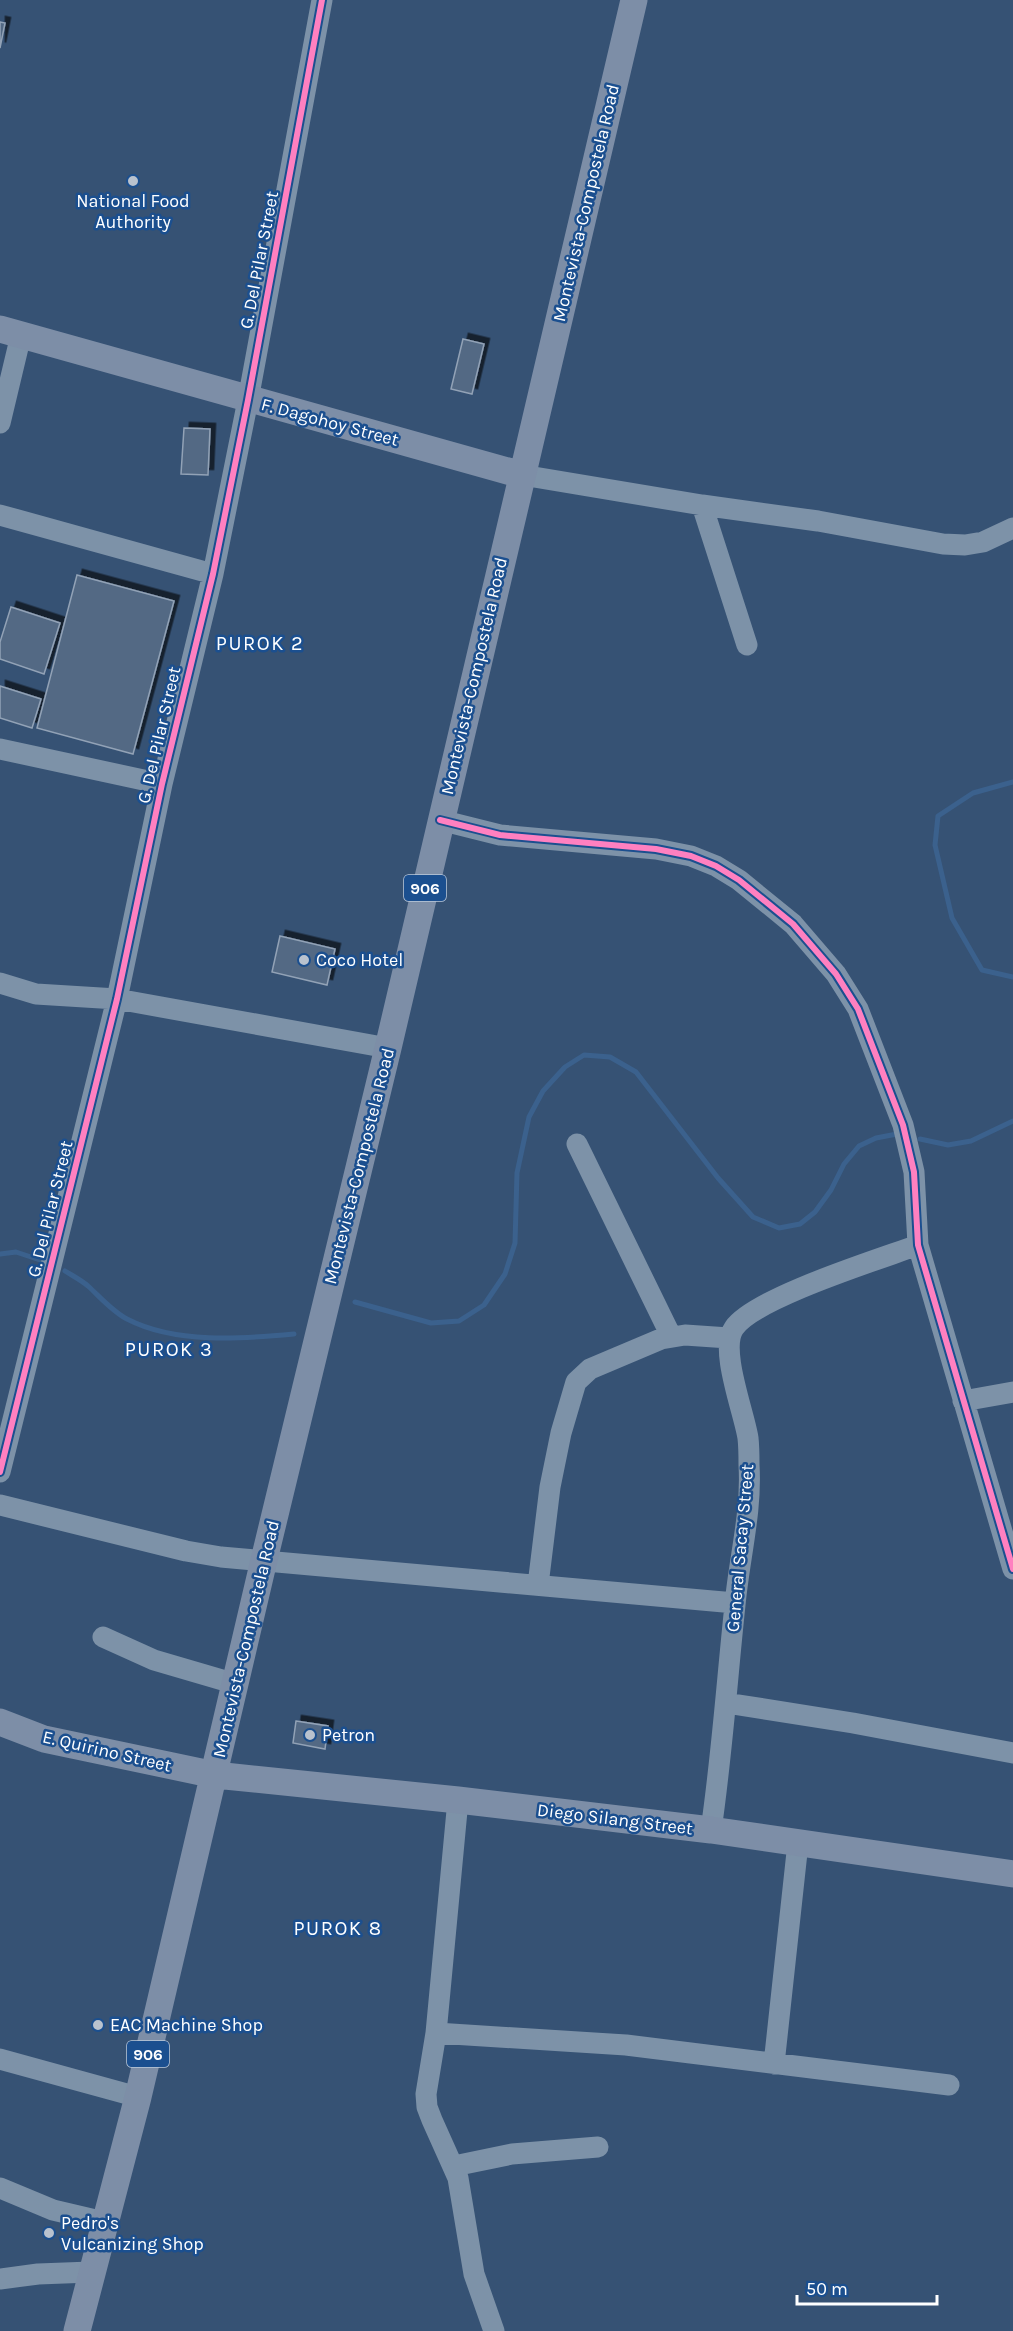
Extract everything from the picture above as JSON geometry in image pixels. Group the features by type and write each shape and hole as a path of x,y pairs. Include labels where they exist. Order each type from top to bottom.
{"main road":[{"name":"Montevista-Compostela Road","path":"77,2331 138,2097 215,1775 634,0"},
{"name":"F. Dagohoy Street","path":"10,332 522,475"},
{"name":"E. Quirino Street","path":"0,1722 44,1738 215,1775"},
{"name":"Diego Silang Street","path":"215,1775 458,1800 711,1830 1013,1874"}],"street":[{"name":"G. Del Pilar Street","path":"0,1472 117,999 162,784 213,574 248,400 322,0"},
{"path":"0,423 10,332"},
{"path":"522,475 702,505 818,521 943,544 965,545 983,542 1013,528"},
{"path":"702,505 747,645"},
{"path":"0,515 213,574"},
{"path":"0,749 162,784"},
{"path":"440,820 500,834 656,849 691,856 716,866 739,880 793,924 836,974 858,1010 903,1125 911,1152 918,1245 1013,1569"},
{"path":"0,983 36,994 117,999 388,1048"},
{"path":"578,1144 671,1336"},
{"path":"537,1585 550,1487 561,1433 576,1382 590,1369 671,1336 729,1338 743,1318 760,1307 827,1278 918,1245"},
{"name":"General Sacay Street","path":"711,1830 722,1753 750,1469 748,1438 732,1364 729,1338"},
{"path":"963,1401 1013,1392"},
{"path":"0,1505 186,1551 221,1557 735,1603"},
{"path":"103,1637 154,1660 236,1684"},
{"path":"726,1703 853,1723 1013,1753"},
{"path":"458,1800 436,2033 426,2094 427,2106 458,2178 474,2274 494,2331"},
{"path":"774,2064 798,1844"},
{"path":"436,2033 626,2045 949,2085"},
{"path":"0,2059 138,2097"},
{"path":"454,2166 512,2154 598,2147"},
{"path":"0,2188 53,2210 105,2222"},
{"path":"0,2279 38,2274 91,2272"}],"building":[{"path":"0,22 5,23 0,48"},
{"path":"463,339 484,344 472,394 451,389"},
{"path":"184,428 210,429 208,475 181,474"},
{"path":"77,575 174,601 133,754 37,728"},
{"path":"11,607 60,623 44,674 0,659 0,642"},
{"path":"0,686 41,699 32,728 0,718"},
{"path":"280,936 335,949 327,985 272,972"},
{"name":"Petron","path":"296,1721 328,1726 325,1749 293,1743"}],"waterway":[{"path":"1013,782 973,793 938,816 935,845 952,918 982,970 1013,977"},
{"path":"355,1302 431,1323 459,1321 484,1305 505,1274 515,1243 517,1173 529,1117 543,1091 565,1067 584,1055 610,1057 636,1072 718,1178 753,1217 779,1228 800,1224 815,1212 831,1190 844,1164 859,1146 876,1138 897,1134"},
{"path":"920,1139 948,1145 971,1141 1013,1121"},
{"path":"0,1254 16,1252 40,1260"},
{"path":"65,1271 85,1284 122,1316 166,1333 209,1338 294,1334"}],"cycle path":[{"path":"0,1472 117,999 162,784 213,574 248,400 322,0"},
{"path":"440,820 500,835 656,849 691,856 716,866 739,880 793,924 836,974 858,1009 903,1125 914,1172 918,1245 1013,1569"}],"place":[{"name":"National Food Authority","path":"133,181"},
{"name":"Coco Hotel","path":"304,960"},
{"name":"Petron","path":"310,1735"},
{"name":"EAC Machine Shop","path":"98,2025"},
{"name":"Pedro's Vulcanizing Shop","path":"49,2233"}],"district":[{"name":"PUROK 2","path":"260,643"},
{"name":"PUROK 3","path":"169,1349"},
{"name":"PUROK 8","path":"338,1928"}]}
